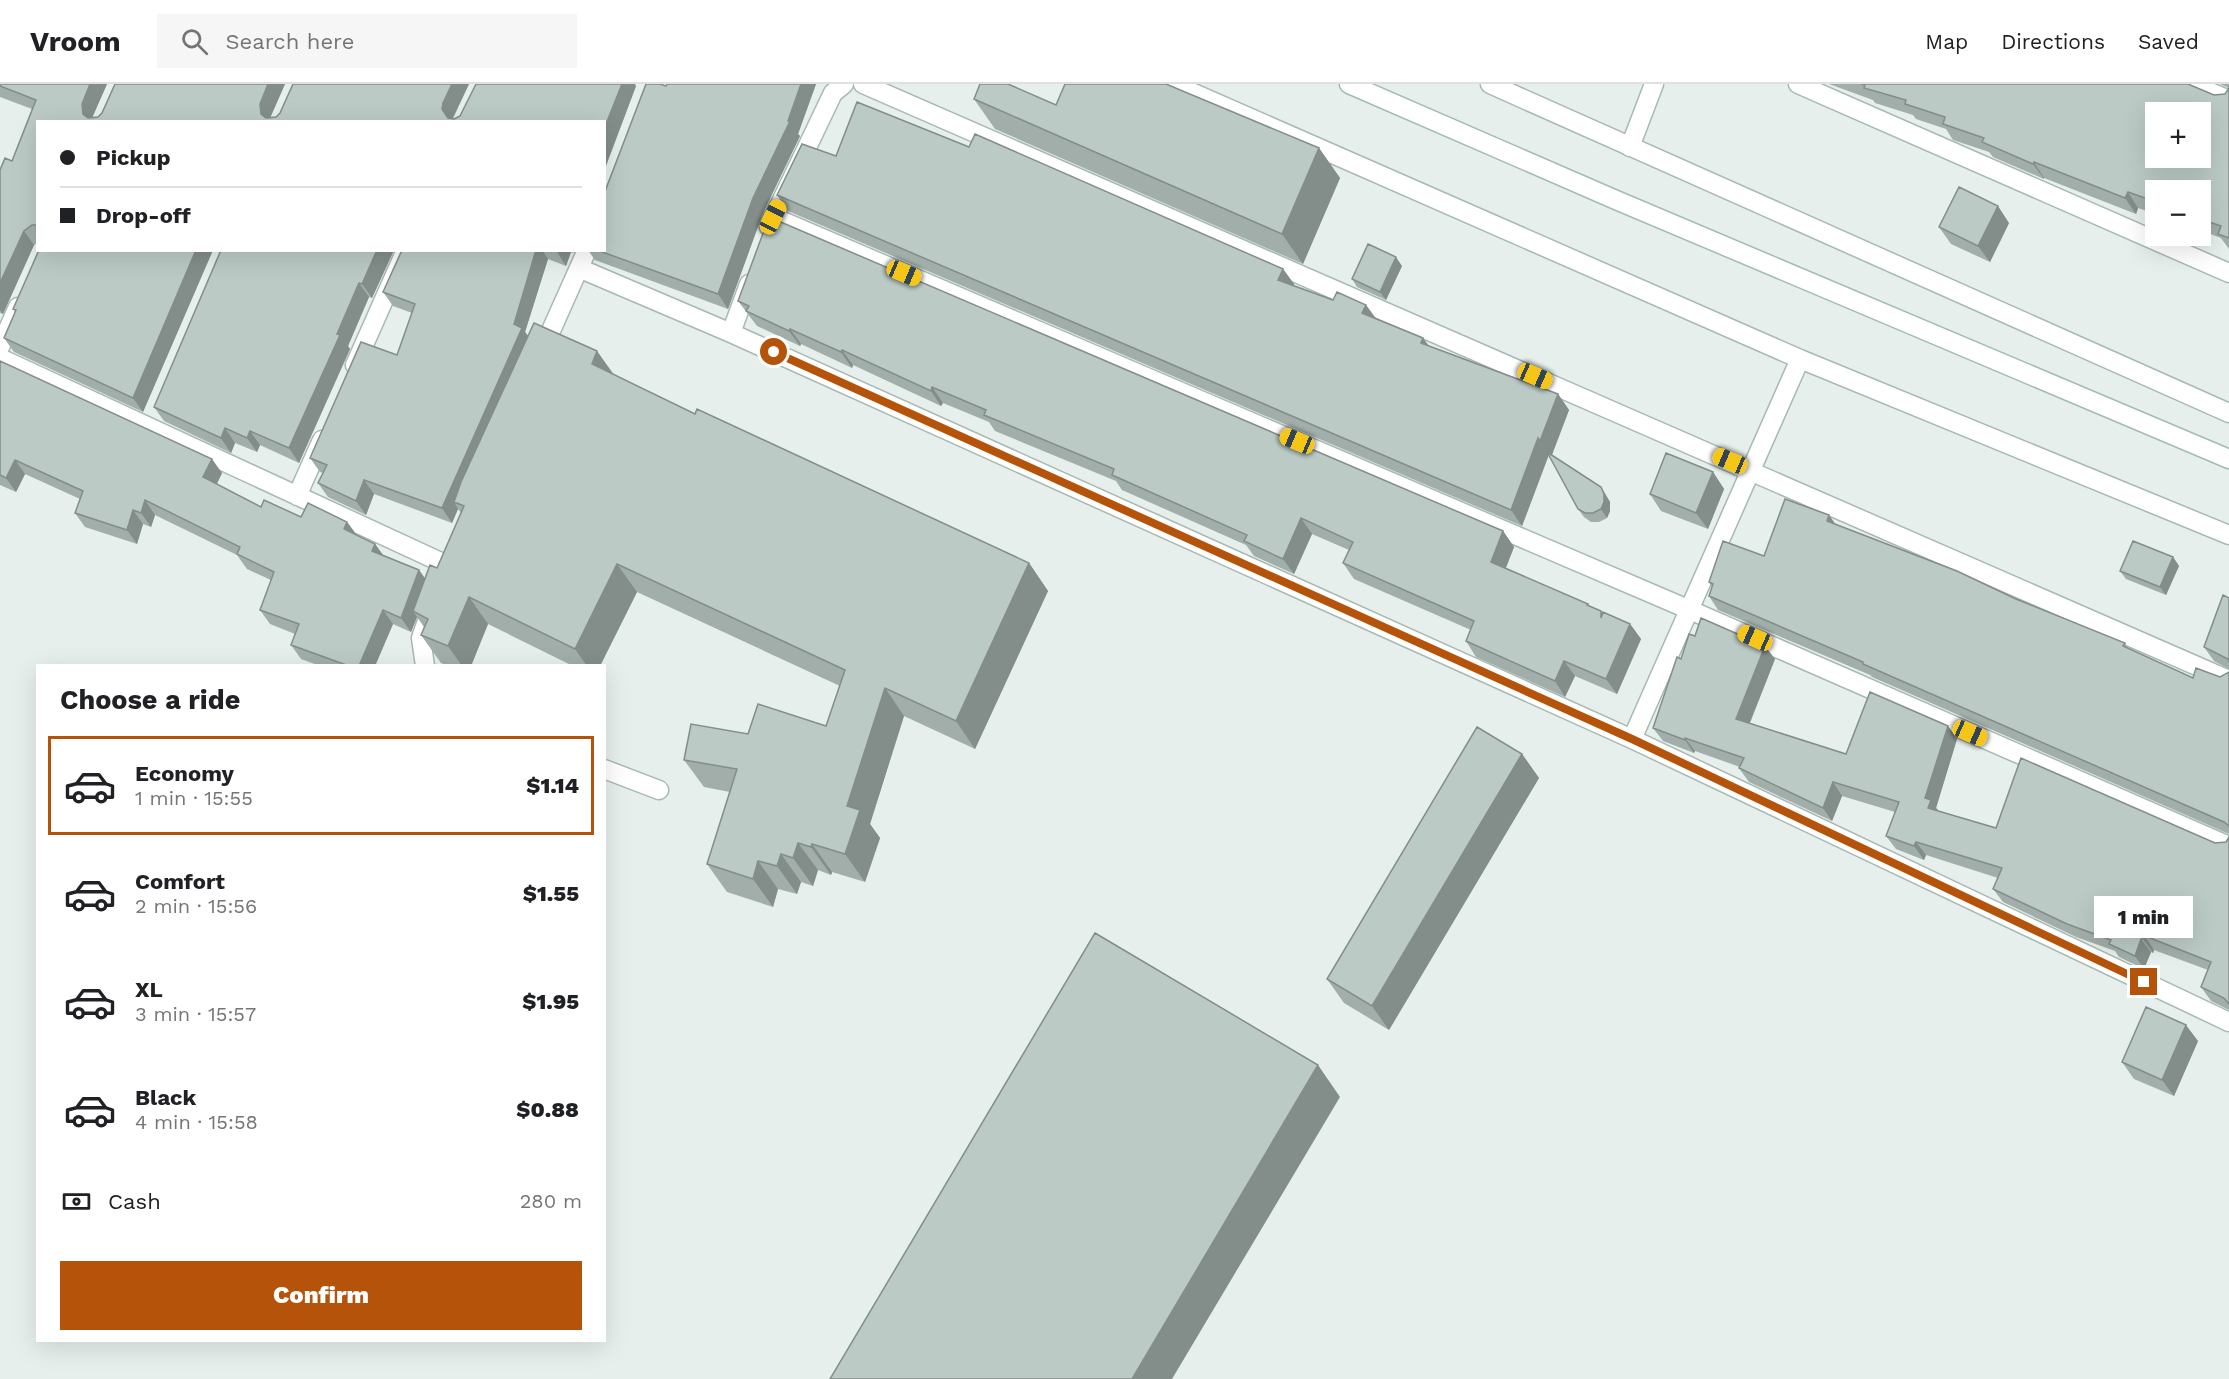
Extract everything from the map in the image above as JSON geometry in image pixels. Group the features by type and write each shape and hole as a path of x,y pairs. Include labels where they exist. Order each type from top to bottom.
{"street":[{"path":"762,248 773,217 833,93 844,84"},
{"path":"863,84 2229,680"},
{"path":"1173,84 1800,359 2229,535"},
{"path":"1349,84 1616,200 2229,459"},
{"path":"1490,84 2229,413"},
{"path":"1630,147 1654,84"},
{"path":"1798,84 2229,273"},
{"path":"2191,84 2229,100"},
{"path":"773,217 1690,610 2229,846"},
{"path":"349,378 405,252"},
{"path":"531,374 586,252"},
{"path":"580,269 731,333 1632,739 2229,1022"},
{"path":"731,333 754,270"},
{"path":"0,347 24,293"},
{"path":"0,358 151,421 297,495 447,565"},
{"path":"1632,739 1800,359"},
{"path":"297,495 330,421"},
{"path":"425,664 421,638 455,545"},
{"path":"606,770 659,790"}],"building":[{"path":"0,84 90,84 82,104 83,114 88,118 98,117 102,113 115,84 268,84 260,104 261,114 266,118 276,117 280,113 293,84 452,84 442,109 448,118 454,119 460,116 476,84 622,84 606,124 606,120 36,120 36,225 24,231 0,283 0,170 5,158 12,161 36,100 0,86"},
{"path":"646,84 666,86 667,84 801,84 788,121 790,121 753,198 718,294 602,252 606,252 606,189"},
{"path":"980,84 1008,84 1056,105 1065,84 1166,84 1319,148 1282,234 974,99"},
{"path":"1861,84 2188,84 2214,95 2225,94 2229,88 2229,238 2218,234 2221,226 2211,223 2211,180 2145,180 2145,198 2128,192 2125,198 2034,162 2033,164 1982,142 1984,138 1943,124 1945,117 1905,104 1906,100 1864,88 1865,85"},
{"path":"857,102 969,147 975,134 1283,269 1278,280 1333,300 1337,292 1366,305 1362,313 1423,338 1421,343 1558,394 1540,441 1538,438 1511,510 777,195 802,144 836,156"},
{"path":"1959,187 1998,206 1978,246 1939,227"},
{"path":"769,217 1503,531 1491,562 1588,604 1601,611 1601,618 1603,612 1630,624 1606,679 1564,661 1555,681 1466,641 1474,621 1343,563 1353,542 1301,518 1283,559 1244,541 1247,535 1112,475 1114,469 984,415 986,410 932,387 931,391 842,350 841,352 790,329 789,331 746,311 749,306 738,301"},
{"path":"1368,244 1396,257 1380,292 1352,279"},
{"path":"38,252 195,252 133,398 4,338 16,310 13,309"},
{"path":"220,252 376,252 362,284 359,283 337,334 340,335 289,448 250,431 247,438 225,428 221,438 154,407"},
{"path":"401,252 535,252 514,324 522,328 442,508 364,480 356,501 318,483 327,465 310,458 361,342 397,355 415,304 383,292"},
{"path":"534,323 597,351 592,364 695,414 697,409 1029,563 956,721 885,688 847,806 860,810 845,854 812,844 811,847 798,843 793,858 781,854 777,866 758,861 753,879 707,864 737,769 684,760 691,724 748,734 758,704 826,726 845,670 617,564 575,649 469,597 448,646 421,635 428,619 413,611 430,565 437,568 464,506 454,502 461,482"},
{"path":"0,361 212,459 203,477 261,507 264,500 301,517 308,503 347,522 344,529 375,544 372,551 419,570 401,618 383,610 360,664 343,664 291,645 299,624 260,610 274,572 237,554 240,547 145,500 141,513 133,510 127,530 75,513 83,491 15,460 6,478 0,475"},
{"path":"1547,452 1601,487 1604,502 1601,509 1593,513 1585,513 1578,509"},
{"path":"1666,453 1713,472 1696,513 1650,494"},
{"path":"1785,499 1829,515 1827,521 1957,571 2016,599 2125,643 2123,646 2193,678 2196,668 2220,677 2229,672 2229,826 1863,664 1863,662 1709,596 1713,584 1709,582 1723,541 1764,556"},
{"path":"2133,541 2173,557 2160,587 2120,571"},
{"path":"2223,595 2229,598 2229,662 2228,659 2204,647"},
{"path":"1701,618 1765,646 1736,719 1846,754 1870,692 1948,726 1925,798 1931,800 1928,808 1996,828 2021,758 2215,843 2226,842 2229,837 2229,1004 2224,998 2201,987 2211,962 2145,936 2141,939 2135,956 2109,944 2111,940 2067,924 1993,889 2002,868 1916,842 1914,846 1886,836 1899,802 1833,782 1823,808 1739,768 1744,758 1653,728 1677,657 1681,659 1689,634 1695,636"},
{"path":"1477,727 1522,754 1372,1006 1327,979"},
{"path":"1095,933 1318,1065 1132,1379 830,1379"},
{"path":"2146,1007 2186,1025 2162,1080 2122,1062"}],"route":[{"path":"774,352 1632,739 2144,982"}]}
